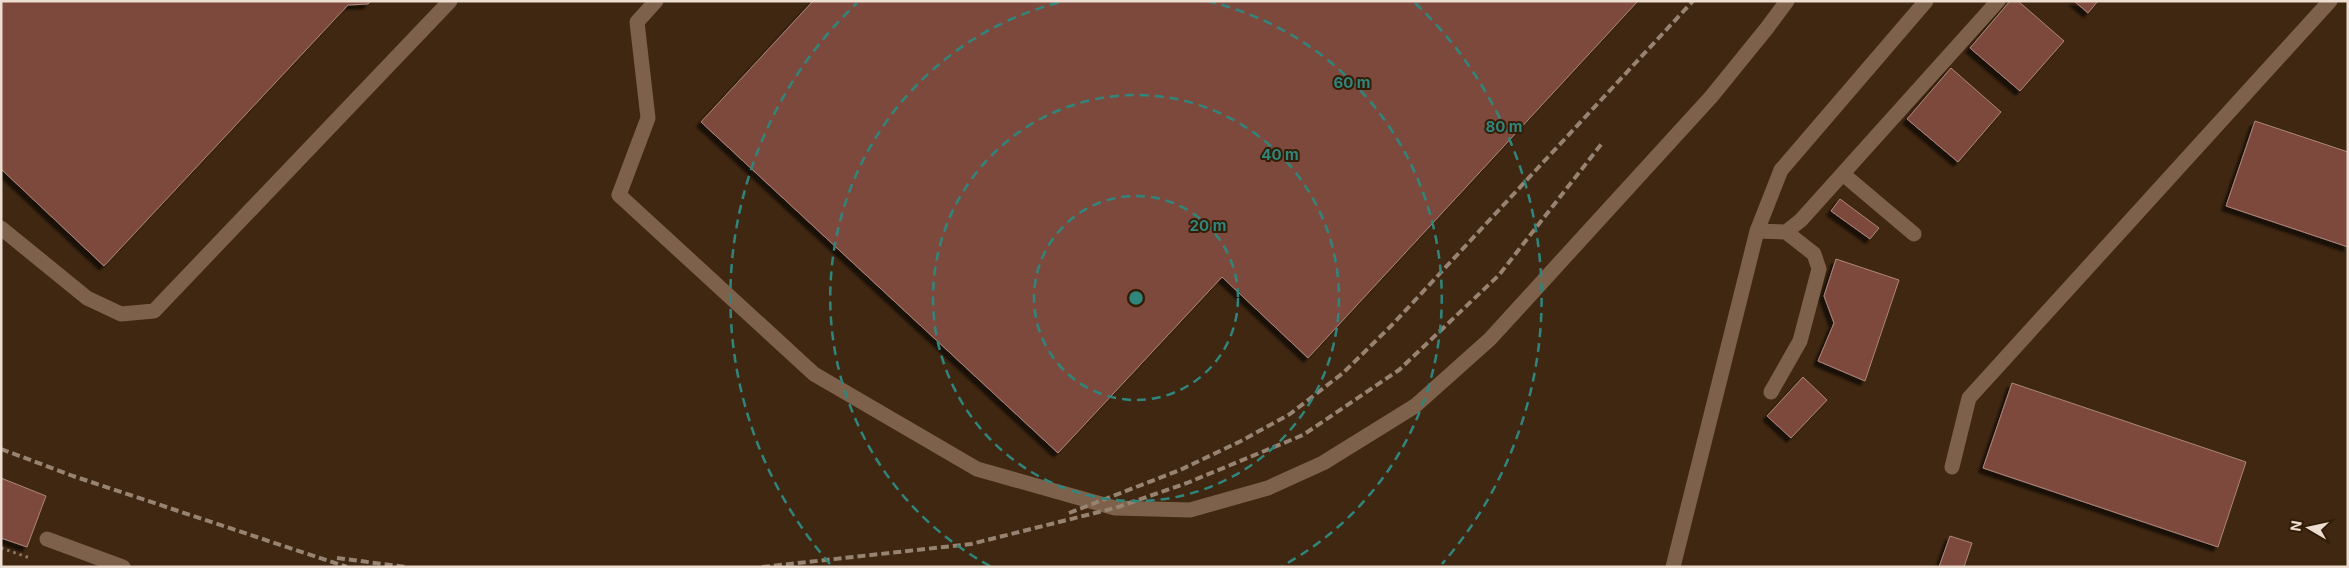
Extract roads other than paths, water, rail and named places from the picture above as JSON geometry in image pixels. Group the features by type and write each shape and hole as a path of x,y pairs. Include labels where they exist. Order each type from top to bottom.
{"street":[{"path":"1,228 87,298 121,314 154,311 450,1"},
{"path":"656,1 638,22 648,118 619,195 814,374 978,469 1115,508 1190,510 1268,488 1323,464 1415,406 1490,339 1711,97 1768,28 1787,1"},
{"path":"1673,567 1757,231 1780,170 1926,1"},
{"path":"1786,232 1801,220 1998,1"},
{"path":"1952,467 1968,398 2330,1"},
{"path":"1843,174 1914,234"},
{"path":"1757,231 1786,232 1814,254 1819,269 1800,341 1771,392"},
{"path":"47,539 123,567"}],"railway":[{"path":"1069,513 1180,470 1241,441 1290,414 1343,373 1392,325 1693,1"},
{"path":"762,567 971,544 1115,508 1187,483 1303,435 1399,370 1499,275 1603,142"},
{"path":"1,449 73,476 347,567"},
{"path":"337,558 406,567"}]}
